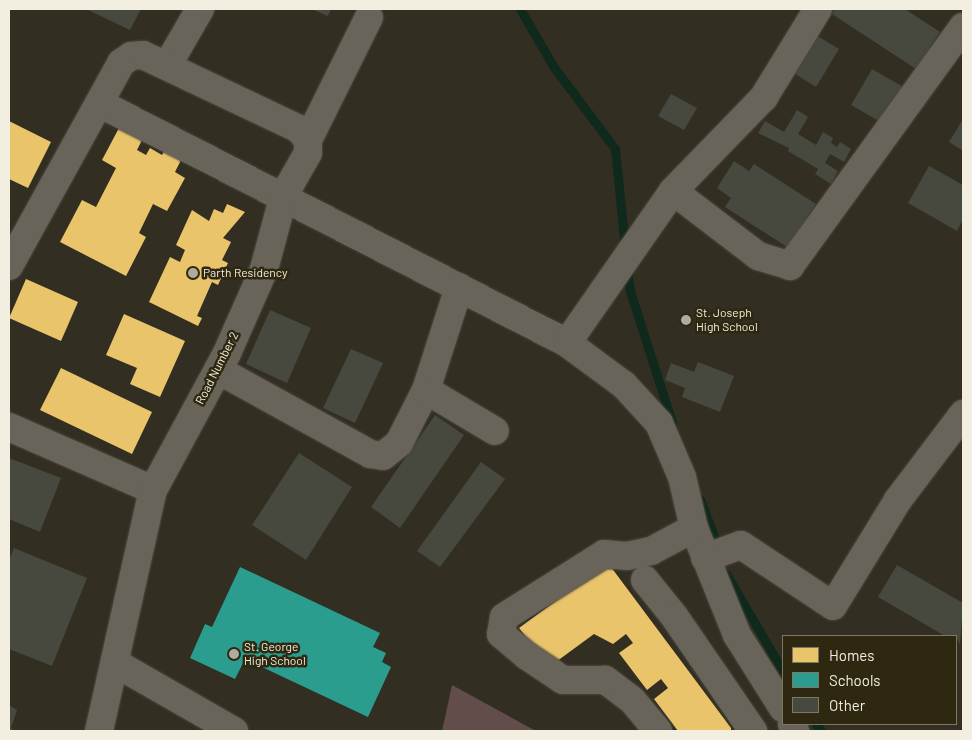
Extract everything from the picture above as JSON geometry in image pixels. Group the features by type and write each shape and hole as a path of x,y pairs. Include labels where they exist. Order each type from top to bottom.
{"street":[{"path":"167,66 200,9"},
{"path":"567,343 673,191 764,98 818,9"},
{"name":"Road Number 2","path":"99,731 117,664 153,490 218,370 264,269 284,195 308,152 308,140 369,17"},
{"path":"673,191 758,256 790,266 963,27"},
{"path":"9,266 101,104 121,63 131,56 143,55 167,66 299,129 308,140"},
{"path":"101,104 284,195 567,343 624,385 659,423 682,478 694,528 705,558 737,635 782,706"},
{"path":"218,370 370,454 383,456 399,443 426,390 459,287"},
{"path":"426,390 495,431"},
{"path":"705,558 741,545 833,606 898,500 963,414"},
{"path":"9,427 153,490"},
{"path":"658,731 632,700 605,680 563,680 527,656 501,634 504,617 604,554 627,556 651,551 694,528"},
{"path":"645,580 706,660 752,731"},
{"path":"706,660 737,635"},
{"path":"117,664 234,731"}],"shaded area":[{"path":"452,685 536,731 442,731"}],"building: Homes":[{"path":"9,121 51,142 28,188 9,179"},
{"path":"119,128 142,140 137,150 146,155 150,148 162,155 167,145 184,154 175,172 185,178 167,211 153,204 139,233 146,237 126,276 60,242 82,200 96,207 116,168 102,160"},
{"name":"Parth Residency","path":"227,204 245,212 223,238 231,242 222,260 228,263 218,285 212,282 197,316 202,318 198,326 149,302 170,257 180,262 185,250 176,245 192,210 209,221 214,209 223,213"},
{"path":"26,279 78,302 61,341 9,318"},
{"path":"124,314 185,341 160,397 130,384 137,368 106,355"},
{"path":"61,368 152,412 132,454 40,410"},
{"path":"608,563 731,728 731,731 678,731 654,699 668,688 661,679 647,690 619,653 633,643 626,634 613,644 594,634 549,667 519,628"}],"building: Schools":[{"path":"240,567 380,633 373,647 386,653 382,662 391,667 368,717 245,659 235,679 190,658 205,624 212,627"}],"building: Other":[{"path":"86,9 141,9 130,30"},
{"path":"311,9 331,9 328,16"},
{"path":"835,9 905,9 940,32 916,69 832,14"},
{"path":"814,34 839,49 816,87 792,72"},
{"path":"872,69 905,88 884,124 851,105"},
{"path":"671,94 697,108 684,130 658,116"},
{"path":"797,110 808,117 798,134 816,145 823,132 833,138 831,143 837,147 840,142 851,149 844,162 830,154 825,163 838,171 831,184 815,174 818,169 788,151 789,148 758,133 765,121 784,132"},
{"path":"963,119 963,151 949,142"},
{"path":"734,161 749,171 754,164 816,204 787,247 725,207 731,198 717,188"},
{"path":"929,166 963,185 963,219 957,231 908,203"},
{"path":"270,310 311,328 287,383 246,364"},
{"path":"351,349 383,363 355,423 323,408"},
{"path":"698,362 734,376 720,412 682,397 685,388 665,380 671,363 694,372"},
{"path":"435,415 464,435 400,528 371,507"},
{"path":"299,453 352,487 306,560 252,525"},
{"path":"9,458 61,478 40,532 9,519"},
{"path":"481,462 505,479 440,567 417,551"},
{"path":"14,548 87,578 52,666 9,649 9,560"},
{"path":"897,565 963,603 960,645 957,635 943,635 878,597"},
{"path":"9,705 17,710 11,728 15,731 9,731"}],"waterway":[{"path":"520,9 553,66 615,149 625,247"},
{"path":"627,268 630,291 672,423"},
{"path":"700,499 719,550"},
{"path":"726,574 782,669"},
{"path":"817,725 821,731"}],"place":[{"name":"Parth Residency","path":"193,273"},
{"name":"St. Joseph High School","path":"686,320"},
{"name":"St. George High School","path":"234,654"}]}
